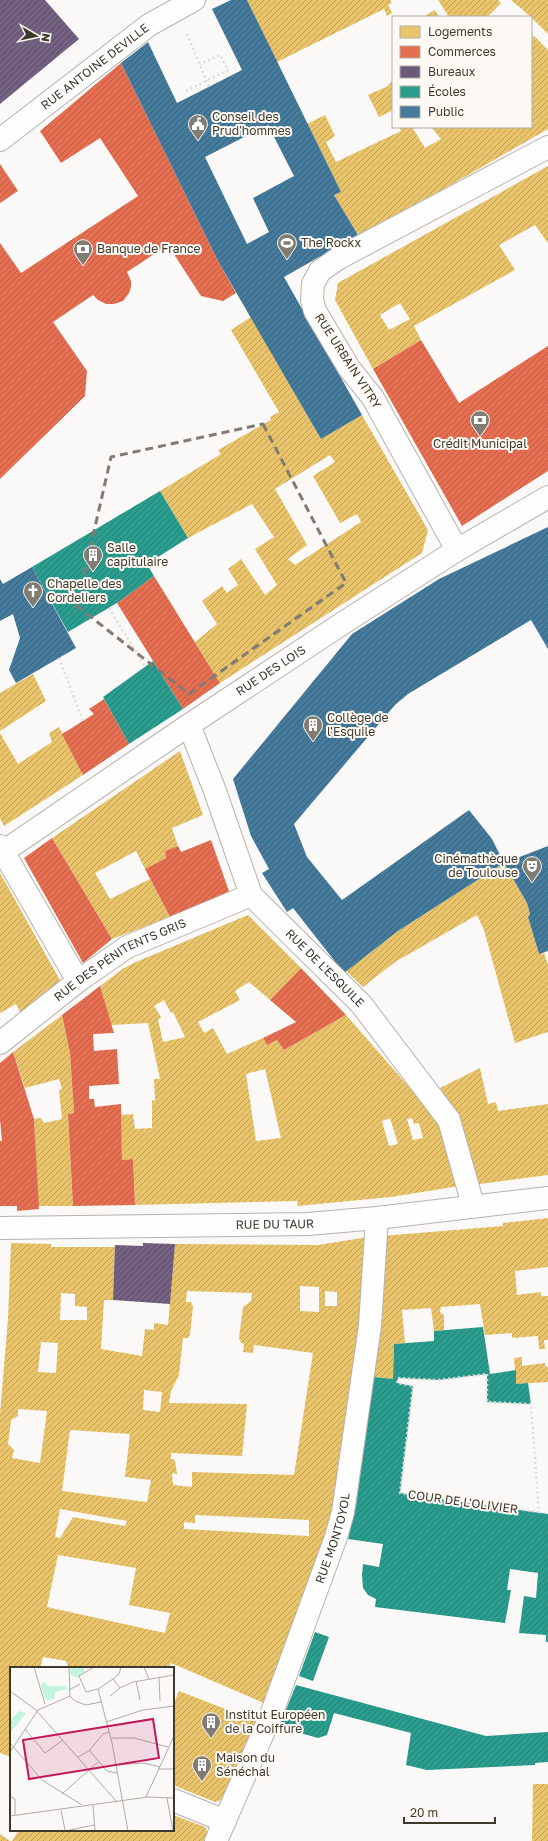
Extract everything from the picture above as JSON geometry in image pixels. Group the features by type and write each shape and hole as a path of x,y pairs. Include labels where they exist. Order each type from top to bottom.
{"street":[{"name":"RUE ANTOINE DEVILLE","path":"0,140 149,25 194,0"},
{"name":"RUE URBAIN VITRY","path":"457,550 372,398 349,368 315,310 312,300 313,284 320,271 339,258 548,147"},
{"name":"RUE DES LOIS","path":"1,851 189,725 457,550 548,497"},
{"name":"RUE DE L'ESQUILE","path":"189,725 215,791 251,895 361,1004 449,1120 473,1205"},
{"path":"1,851 78,981"},
{"name":"RUE DES PÉNITENTS GRIS","path":"0,1042 78,981 127,947 251,895"},
{"name":"RUE DU TAUR","path":"0,1228 308,1224 377,1218 473,1205 548,1198"},
{"name":"RUE MONTOYOL","path":"216,1841 271,1715 336,1537 343,1512 370,1326 377,1218"},
{"path":"174,1800 225,1820"}],"path":[{"path":"185,31 210,87"},
{"path":"186,91 228,70 220,55 200,64"},
{"path":"109,608 145,667"},
{"path":"59,658 83,721"},
{"name":"COUR DE L'OLIVIER","path":"487,1374 487,1402 531,1404 539,1512 400,1493 413,1386 397,1383 398,1378 438,1380 487,1374"}],"highlighted area":[{"path":"263,424 346,583 189,694 77,606 111,457"}],"building: Logements":[{"path":"247,0 390,0 392,3 388,5 392,13 387,16 384,9 277,62"},
{"path":"438,0 498,0 501,3 488,16 448,16"},
{"path":"511,0 548,0 548,34 532,18 532,16 530,16"},
{"path":"435,10 438,16 425,16"},
{"path":"534,36 548,50 548,129 440,191 358,235 334,195 341,192 307,124 325,115 335,136 326,142 336,162 401,131 400,128 413,128 425,148 441,139 432,128 532,128 532,38"},
{"path":"392,81 392,110 379,117 368,95 388,86"},
{"path":"548,166 548,243 535,225 499,245 515,270 414,326 421,340 373,369 335,300 338,283","holes":["400,303 410,319 389,330 380,315"]},
{"path":"251,317 321,439 362,415 428,530 422,553 220,683 195,642 217,624 202,601 222,586 227,593 238,585 228,569 241,559 265,595 277,585 255,549 274,537 252,504 188,538 160,491 221,454 218,450 271,420 270,417 279,412 231,330","holes":["330,455 335,462 313,476 340,523 357,514 361,522 295,565 288,559 307,545 275,489"]},
{"path":"33,674 46,701 0,731 0,693"},
{"path":"59,727 83,775 4,826 0,818 0,733 18,764 52,742 49,733"},
{"path":"180,751 203,815 172,828 178,846 165,851 166,858 145,869 136,851 95,873 110,899 150,879 170,917 112,939 52,838"},
{"path":"504,863 527,903 530,914 528,917 539,954 544,953 548,965 548,1032 515,1043 484,930 477,915 395,962 363,987 346,971 398,931"},
{"path":"0,873 61,982 21,1014 16,1004 0,1013"},
{"path":"248,915 301,968 270,1000 249,982 235,991 240,1000 198,1022 204,1033 213,1028 227,1054 263,1038 267,1045 277,1040 284,1050 346,1015 409,1087 415,1085 444,1132 459,1186 391,1197 297,1206 298,1201 135,1205 133,1159 122,1160 121,1115 133,1114 135,1129 152,1128 152,1100 155,1101 154,1079 160,1079 148,1023 111,1025 100,986 124,968","holes":["164,1000 171,1013 173,1012 185,1037 163,1042 158,1020 161,1017 154,1006","265,1069 281,1138 256,1141 246,1074","390,1118 398,1144 389,1146 382,1121","412,1118 414,1124 419,1123 423,1138 413,1140 407,1119"]},
{"path":"62,1015 70,1053 74,1113 68,1114 73,1206 38,1206 34,1119 41,1118 44,1123 62,1119 59,1090 62,1089 59,1079 25,1088 13,1052"},
{"path":"480,1068 488,1104 496,1102 498,1111 548,1104 548,1175 473,1185 457,1118 440,1088"},
{"path":"548,1218 548,1267 515,1271 517,1295 541,1292 541,1296 548,1296 548,1340 544,1340 545,1349 539,1349 538,1336 512,1338 512,1333 485,1335 480,1304 441,1307 440,1312 444,1315 444,1330 434,1331 431,1308 402,1310 405,1343 394,1344 393,1379 374,1377 380,1331 382,1236 503,1226 503,1223"},
{"path":"368,1237 363,1310 331,1519 264,1703 171,1663 169,1667 68,1667 66,1661 43,1657 40,1667 10,1667 10,1757 0,1753 0,1414 8,1319 11,1243 51,1244 51,1247 115,1247 113,1300 104,1300 101,1349 142,1356 145,1329 154,1330 154,1323 168,1325 175,1244 318,1245","holes":["300,1286 319,1287 319,1312 300,1311","187,1291 252,1293 251,1301 243,1307 239,1338 241,1343 244,1344 243,1352 253,1353 254,1345 313,1353 294,1475 192,1472 192,1487 173,1485 172,1473 177,1474 175,1460 171,1459 171,1453 242,1456 247,1404 169,1403 171,1391 179,1375 183,1338 188,1338 190,1334 193,1307 191,1302 186,1302","325,1291 337,1292 337,1306 325,1306","61,1293 75,1294 75,1306 87,1307 87,1320 60,1320","41,1342 58,1343 56,1373 38,1372","144,1390 162,1392 160,1412 143,1410","18,1409 47,1411 40,1463 12,1458 14,1450 8,1444 11,1420 18,1416","70,1430 130,1434 125,1477 151,1480 147,1502 62,1491","60,1509 127,1521 125,1526 73,1517 60,1538 55,1537","195,1515 309,1520 309,1536 184,1529 184,1522 195,1523","58,1555 136,1568 129,1605 170,1613 165,1633 47,1607"]},
{"path":"522,1357 522,1366 545,1363 546,1367 548,1367 548,1382 516,1384 514,1358"},
{"name":"Institut Européen de la Coiffure","path":"179,1691 256,1721 222,1800 215,1802 174,1785 174,1703"},
{"path":"533,1784 548,1784 548,1841 532,1841"},
{"path":"174,1815 205,1827 208,1833 204,1841 12,1841 18,1831 174,1831"},
{"path":"0,1834 10,1841 0,1841"}],"building: Commerces":[{"name":"Banque de France","path":"121,63 218,261 236,293 223,301 201,296 168,245 127,272 131,281 131,287 129,293 123,301 114,304 106,304 98,300 93,295 53,322 87,371 85,396 0,479 0,243 21,273 138,196 100,138 61,163 40,131"},
{"path":"0,164 18,191 0,203"},
{"name":"Crédit Municipal","path":"421,340 459,403 548,346 548,471 462,526 373,369"},
{"path":"154,576 220,683 183,709 117,603"},
{"path":"104,699 129,744 83,775 62,734 94,714 89,709"},
{"path":"52,838 112,939 83,963 24,858"},
{"path":"211,840 230,894 170,917 145,869 166,858 165,851 178,846 181,852"},
{"path":"301,968 346,1015 284,1050 277,1040 267,1045 263,1038 296,1022 270,1000"},
{"path":"100,986 114,1033 93,1034 94,1051 117,1049 119,1084 89,1086 89,1099 94,1099 95,1107 121,1104 122,1160 133,1159 135,1205 73,1206 68,1114 74,1113 70,1053 62,1015"},
{"path":"13,1052 34,1119 39,1209 17,1211 17,1206 0,1206 0,1141 2,1141 0,1120 0,1063"}],"building: Bureaux":[{"path":"0,0 45,0 79,39 0,104"},
{"path":"143,1243 175,1244 170,1304 113,1300 115,1245 143,1246"}],"building: Écoles":[{"name":"Salle capitulaire","path":"160,491 188,538 147,564 154,576 117,603 68,632 32,567"},
{"path":"153,661 183,709 129,744 103,697"},
{"path":"483,1327 490,1374 516,1370 516,1384 528,1383 531,1404 487,1402 487,1374 438,1380 398,1378 397,1383 413,1386 400,1493 548,1514 548,1642 546,1642 546,1635 519,1633 524,1596 536,1598 538,1573 510,1569 507,1590 511,1590 505,1623 375,1607 376,1599 368,1595 363,1588 363,1564 379,1567 383,1544 348,1539 356,1506 374,1377 393,1379 394,1344 434,1341 434,1331"},
{"path":"315,1632 329,1637 313,1681 299,1676"},
{"path":"296,1685 486,1736 548,1732 548,1762 535,1763 535,1765 427,1770 406,1765 411,1733 334,1713 327,1735 318,1738 279,1727"}],"building: Public":[{"name":"Conseil des Prud'hommes","path":"231,0 247,0 341,192 334,195 358,235 284,277 362,415 321,439 218,261 121,63 148,42 177,103 242,70 212,9","holes":["268,125 294,176 253,198 269,232 247,244 205,157"]},
{"name":"Collège de l'Esquile","path":"548,527 548,649 531,620 408,694 395,705 294,824 307,857 342,900 469,810 492,839 504,863 398,931 344,973 293,908 287,912 262,873 269,869 251,836 233,779 352,634 439,579"},
{"name":"Chapelle des Cordeliers","path":"32,567 76,648 16,683 9,670 20,638 13,614 0,621 0,579 3,584"},
{"name":"Cinémathèque de Toulouse","path":"548,846 548,951 539,954 528,917 530,914 527,903 504,863"}],"place":[{"name":"Conseil des Prud'hommes","path":"198,141"},
{"name":"The Rockx","path":"287,260"},
{"name":"Banque de France","path":"83,266"},
{"name":"Crédit Municipal","path":"480,437"},
{"name":"Salle capitulaire","path":"93,572"},
{"name":"Chapelle des Cordeliers","path":"33,608"},
{"name":"Collège de l'Esquile","path":"313,742"},
{"name":"Cinémathèque de Toulouse","path":"532,883"},
{"name":"Institut Européen de la Coiffure","path":"211,1739"},
{"name":"Maison du Sénéchal","path":"202,1782"}]}
